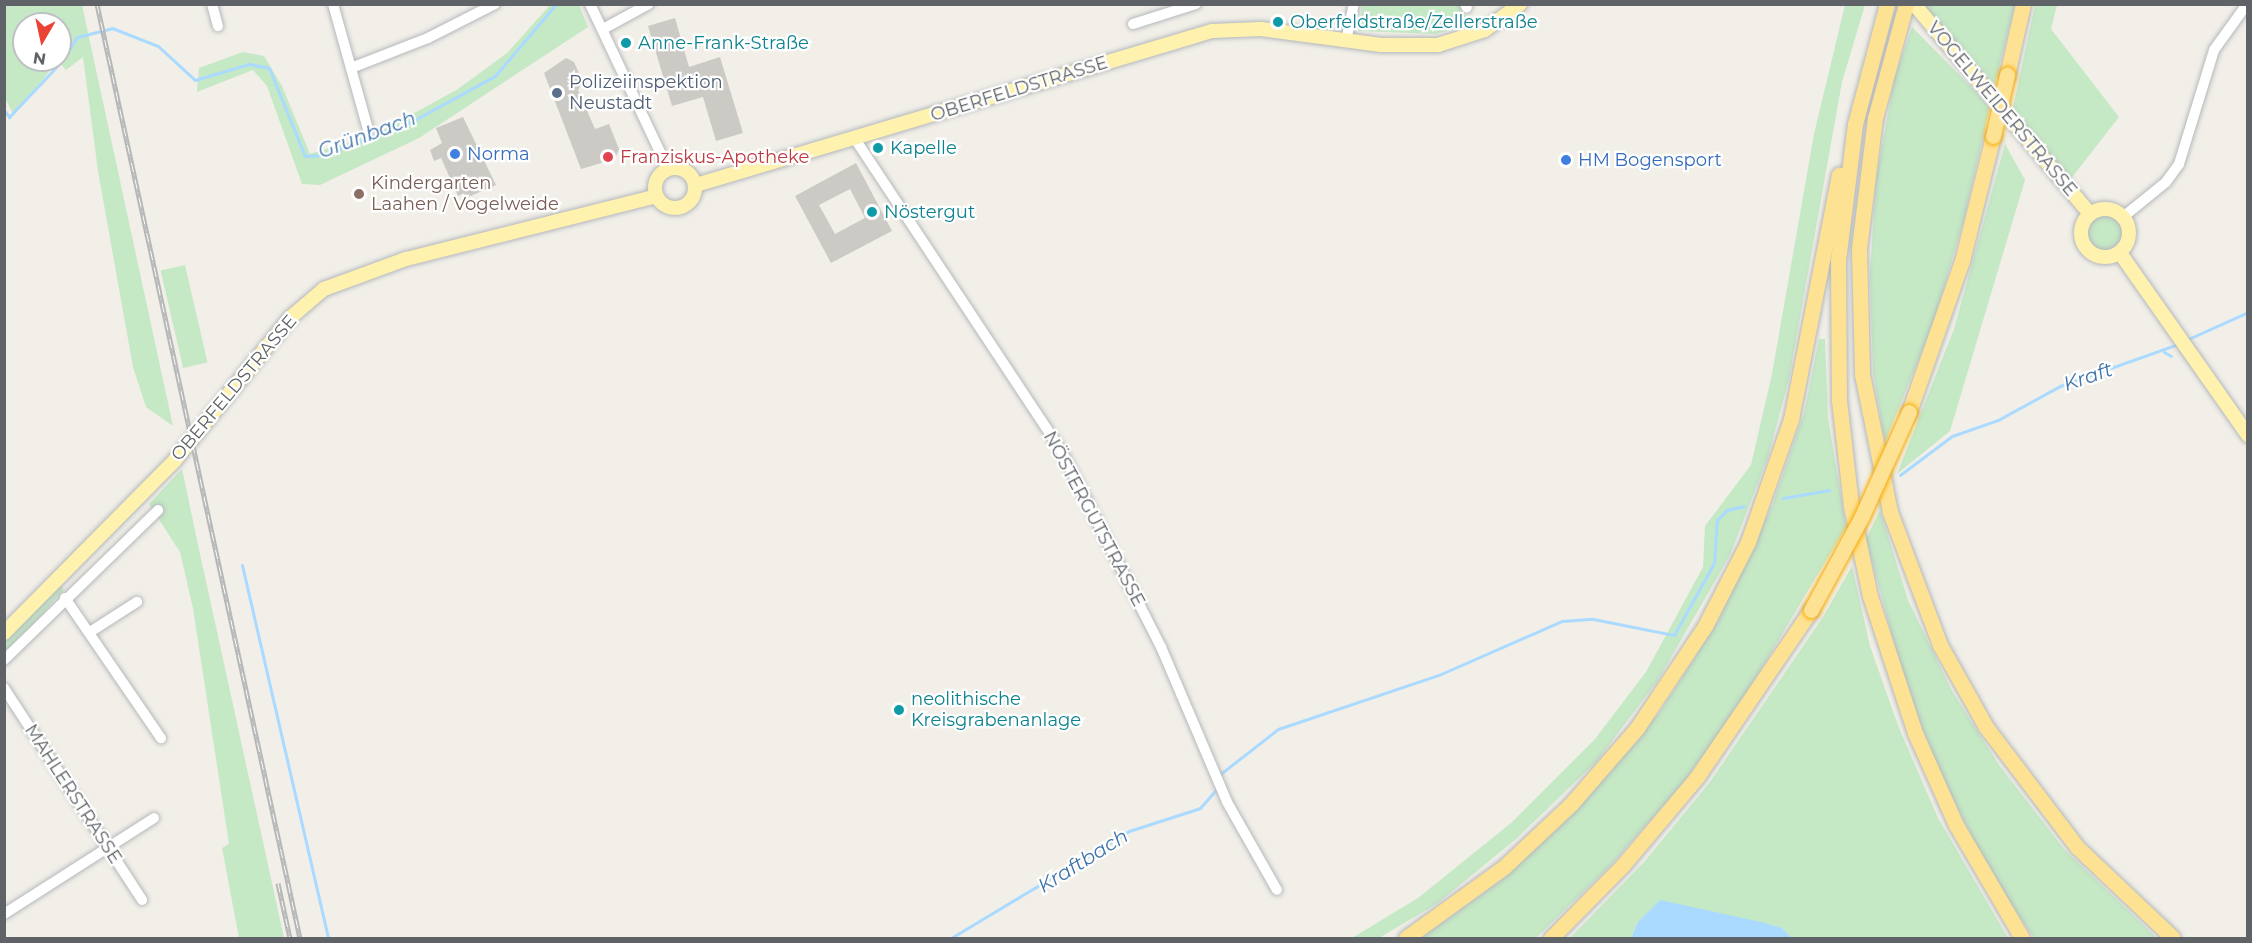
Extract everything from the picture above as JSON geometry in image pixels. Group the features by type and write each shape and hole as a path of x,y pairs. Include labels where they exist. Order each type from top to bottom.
{"highway":[{"path":"1551,939 1623,865 1697,777 1811,610 1862,516 1909,412 1949,303 1993,136 2023,4"},
{"path":"1406,939 1504,867 1571,804 1637,728 1705,626 1748,542 1791,419 1828,214 1855,124 1886,6"},
{"path":"1903,12 1875,118 1859,249 1862,374 1890,512 1940,645 1986,727 2077,847 2173,939"},
{"path":"1855,124 1841,216 1836,343 1843,446 1861,556 1888,656 1923,752 1956,825 2022,939"}],"main road":[{"name":"OBERFELDSTRASSE","path":"696,185 1212,31 1261,28 1346,41 1438,45 1485,30 1520,4"},
{"name":"VOGELWEIDERSTRASSE","path":"1914,4 2090,214"},
{"path":"668,169 686,171 696,185 691,202 683,207 667,207 656,196 657,180 668,169"},
{"name":"OBERFELDSTRASSE","path":"4,633 175,460 290,318 324,289 406,259 656,196"},
{"path":"2104,209 2123,218 2129,232 2120,253 2098,257 2086,249 2080,235 2090,214 2104,209"},
{"path":"2120,253 2180,343 2247,435"}],"street":[{"path":"212,4 218,26"},
{"path":"333,4 368,129"},
{"path":"351,68 428,38 495,4"},
{"path":"590,4 668,169"},
{"path":"603,29 649,4"},
{"path":"1133,24 1196,4"},
{"path":"1346,41 1354,4"},
{"path":"2123,218 2166,182 2179,164 2214,50 2247,4"},
{"name":"NÖSTERGUTSTRASSE","path":"855,139 1061,450 1161,647 1227,802 1277,890"},
{"path":"4,660 65,598 158,510"},
{"path":"65,598 161,738"},
{"path":"90,632 137,602"},
{"name":"MAHLERSTRASSE","path":"4,688 142,900"},
{"path":"4,914 154,818"}],"green space":[{"path":"551,4 579,5 588,27 419,138 320,185 302,184 267,86 253,70 197,92 199,68 243,52 264,56 282,86 310,154 380,132 458,89 507,53"},
{"path":"4,5 82,5 173,426 146,407 133,367 98,171 83,57 72,65 72,12 12,12 12,72 49,72 14,115 5,98"},
{"path":"1362,5 1459,5 1470,24 1436,34 1359,31"},
{"path":"1845,5 1865,5 1842,82 1789,379 1768,457 1730,555 1658,680 1597,761 1516,839 1438,903 1379,938 1352,938 1418,898 1511,823 1595,739 1646,672 1703,567 1705,526 1751,465 1772,374 1814,134"},
{"path":"1923,5 2015,5 1994,87"},
{"path":"2035,5 2057,5 2051,29 2119,117 2070,180 2012,112"},
{"path":"1912,27 1990,106 1964,219 1934,321 1885,442 1873,373 1870,273 1876,180 1894,80"},
{"path":"2005,144 2025,180 1950,431 1897,474 1954,329"},
{"path":"2105,215 2118,220 2123,233 2118,246 2105,251 2092,246 2087,233 2092,220"},
{"path":"185,265 207,362 183,368 161,271"},
{"path":"1819,339 1825,339 1828,418 1846,527 1742,701 1682,784 1610,866 1536,938 1421,938 1503,879 1568,817 1660,712 1718,621 1772,506 1804,413"},
{"path":"182,469 284,938 239,938 222,848 229,844 193,608 180,552 149,504"},
{"path":"1880,510 1908,600 1952,691 1999,765 2064,849 2157,938 2034,938 1993,878 1939,771 1906,687 1866,539"},
{"path":"1852,566 1870,646 1899,728 1938,818 2008,938 1792,938 1782,928 1637,922 1631,938 1570,938 1645,861 1710,782 1823,617"},
{"path":"60,584 64,590 5,655 5,640"}],"water":[{"path":"1660,900 1782,928 1792,938 1631,938 1637,923"}],"building":[{"path":"675,18 689,67 720,57 743,133 716,141 703,97 672,106 648,26"},
{"path":"566,58 574,62 583,82 578,90 595,129 609,124 619,149 615,159 581,169 544,73"},
{"name":"Norma","path":"463,117 496,185 466,198 464,193 458,196 441,158 434,161 430,150 442,143 436,128"},
{"name":"Nöstergut","path":"856,163 892,231 831,263 795,196","holes":["850,189 865,218 835,234 819,205"]}],"waterway":[{"name":"Grünbach","path":"4,110 9,117 62,61 77,37 112,28 158,46 195,80 249,64 269,68 305,156 322,155 409,123 495,76 556,4"},
{"name":"Kraft","path":"2186,340 2248,312"},
{"name":"Kraft","path":"1900,475 1952,436 1998,420 2060,386 2178,344"},
{"path":"2164,352 2171,356"},
{"name":"Kraft","path":"1783,498 1829,490"},
{"path":"1219,775 1278,729 1441,674 1562,621 1593,619 1674,635 1714,563 1717,520 1727,510 1744,506"},
{"path":"242,565 328,938"},
{"name":"Kraftbach","path":"951,938 1129,831 1200,808 1215,791"}],"railway":[{"path":"97,4 300,938"},
{"path":"278,883 290,938"}],"place":[{"name":"Oberfeldstraße/Zellerstraße","path":"1278,22"},
{"name":"Anne-Frank-Straße","path":"626,43"},
{"name":"Polizeiinspektion Neustadt","path":"557,93"},
{"name":"Kapelle","path":"878,148"},
{"name":"Norma","path":"455,154"},
{"name":"Franziskus-Apotheke","path":"608,157"},
{"name":"HM Bogensport","path":"1566,160"},
{"name":"Kindergarten Laahen / Vogelweide","path":"359,194"},
{"name":"Nöstergut","path":"872,212"},
{"name":"neolithische Kreisgrabenanlage","path":"899,710"}]}
